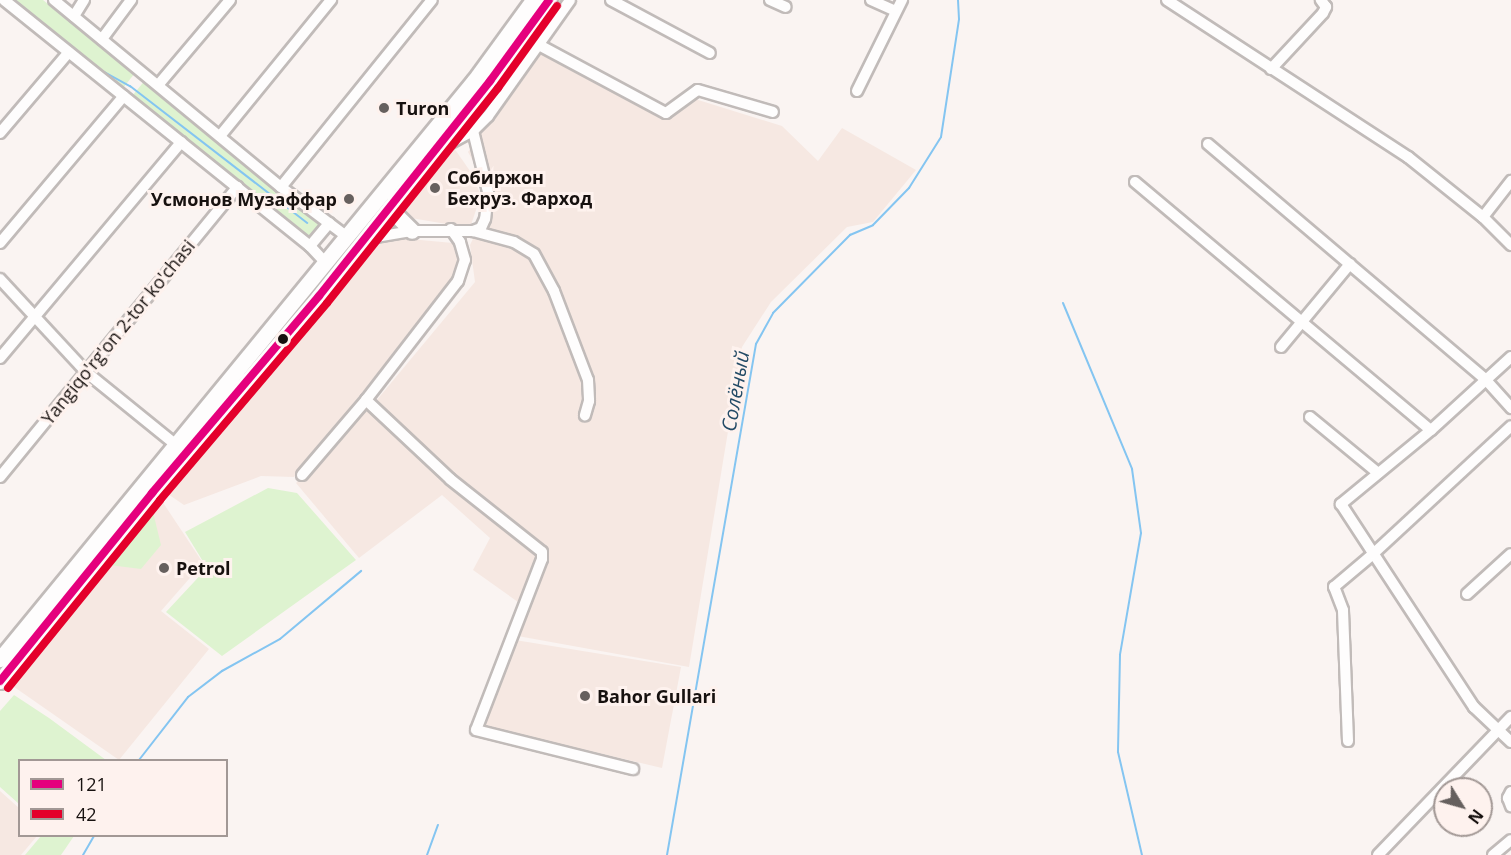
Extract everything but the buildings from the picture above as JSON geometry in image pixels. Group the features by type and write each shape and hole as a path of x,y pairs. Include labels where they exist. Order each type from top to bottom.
{"highway":[{"path":"0,659 474,81 533,0"},
{"path":"0,681 137,511 318,296 490,81 549,0"},
{"path":"395,198 394,213 412,231"},
{"path":"346,236 362,239"}],"street":[{"path":"4,0 310,246 325,262"},
{"path":"54,0 159,84 281,187 346,236"},
{"path":"74,16 84,0"},
{"path":"102,39 131,0"},
{"path":"159,84 230,0"},
{"path":"220,136 331,0"},
{"path":"281,187 432,0"},
{"path":"433,151 473,131 502,98 570,0"},
{"path":"611,0 710,53"},
{"path":"770,0 786,7"},
{"path":"871,0 896,12"},
{"path":"857,90 902,0"},
{"path":"1167,0 1408,157 1483,217 1511,245"},
{"path":"1271,69 1323,13 1326,7 1321,0"},
{"path":"539,45 666,113 698,90 773,112"},
{"path":"0,133 69,52"},
{"path":"0,243 124,96"},
{"path":"473,131 488,192 486,219 481,228 473,231"},
{"path":"0,358 181,142"},
{"path":"1208,144 1486,380 1511,408"},
{"path":"1483,217 1511,181"},
{"path":"1135,182 1431,430"},
{"name":"Yangiqo'rg'on 2-tor ko'chasi","path":"0,477 237,187"},
{"path":"310,246 329,223"},
{"path":"302,475 366,400 463,272 463,251 451,230"},
{"path":"362,239 412,231 473,231 514,242 534,254 554,291 588,380 589,401 585,415"},
{"path":"1281,347 1350,264"},
{"path":"0,279 87,372 175,444"},
{"path":"1511,357 1431,430 1341,504 1474,707 1511,742"},
{"path":"366,400 450,479 542,552 542,559 476,730 633,770"},
{"path":"1310,417 1378,473"},
{"path":"1348,741 1343,610 1334,587 1373,554 1511,426"},
{"path":"1467,594 1511,555"},
{"path":"1378,855 1511,717"},
{"path":"1511,792 1508,798 1511,806"},
{"path":"1493,855 1511,840"}],"shaded area":[{"path":"542,48 666,117 695,99 782,126 818,161 842,128 916,170 873,222 847,227 771,302 742,347 689,667 506,634 518,602 473,570 490,538 442,495 359,558 296,483 376,401 475,282 470,245 493,197 468,152"},
{"path":"454,148 470,171 481,195 470,228 411,218 402,208"},
{"path":"377,236 453,243 457,259 455,278 294,477 261,476 184,505 162,490"},
{"path":"158,495 203,563 161,611 209,649 120,759 7,682"},
{"name":"Bahor Gullari","path":"515,640 681,667 662,768 484,726"},
{"path":"0,791 18,807 18,837 36,837 21,855 0,855"}],"green space":[{"path":"12,0 43,0 135,73 123,88"},
{"path":"559,0 566,0 521,62 469,127 465,126"},
{"path":"146,79 322,222 309,239 132,96"},
{"path":"268,488 297,493 356,560 222,656 166,612 207,568 185,532"},
{"path":"153,512 161,545 141,569 109,565"},
{"path":"14,695 105,759 18,759 18,803 0,787 0,711"},
{"path":"40,837 73,837 61,855 25,855"}],"waterway":[{"name":"Солёный","path":"667,855 756,344 773,313 850,235 873,225 909,188 941,137 959,19 958,0"},
{"path":"97,68 130,86 307,223"},
{"path":"1063,303 1132,469 1141,533 1120,655 1118,752 1142,855"},
{"path":"140,759 188,697 222,671 280,639 361,571"},
{"path":"427,855 438,825"},
{"path":"83,855 93,837"}],"transit line":[{"name":"121","path":"0,681 152,493 319,296 490,81 549,0"},
{"name":"42","path":"8,688 160,500 327,303 498,88 557,6"}],"place":[{"name":"Turon","path":"384,108"},
{"name":"Собиржон Бехруз. Фарход","path":"435,188"},
{"name":"Усмонов Музаффар","path":"349,199"},
{"name":"Petrol","path":"164,568"},
{"name":"Bahor Gullari","path":"585,696"}]}
